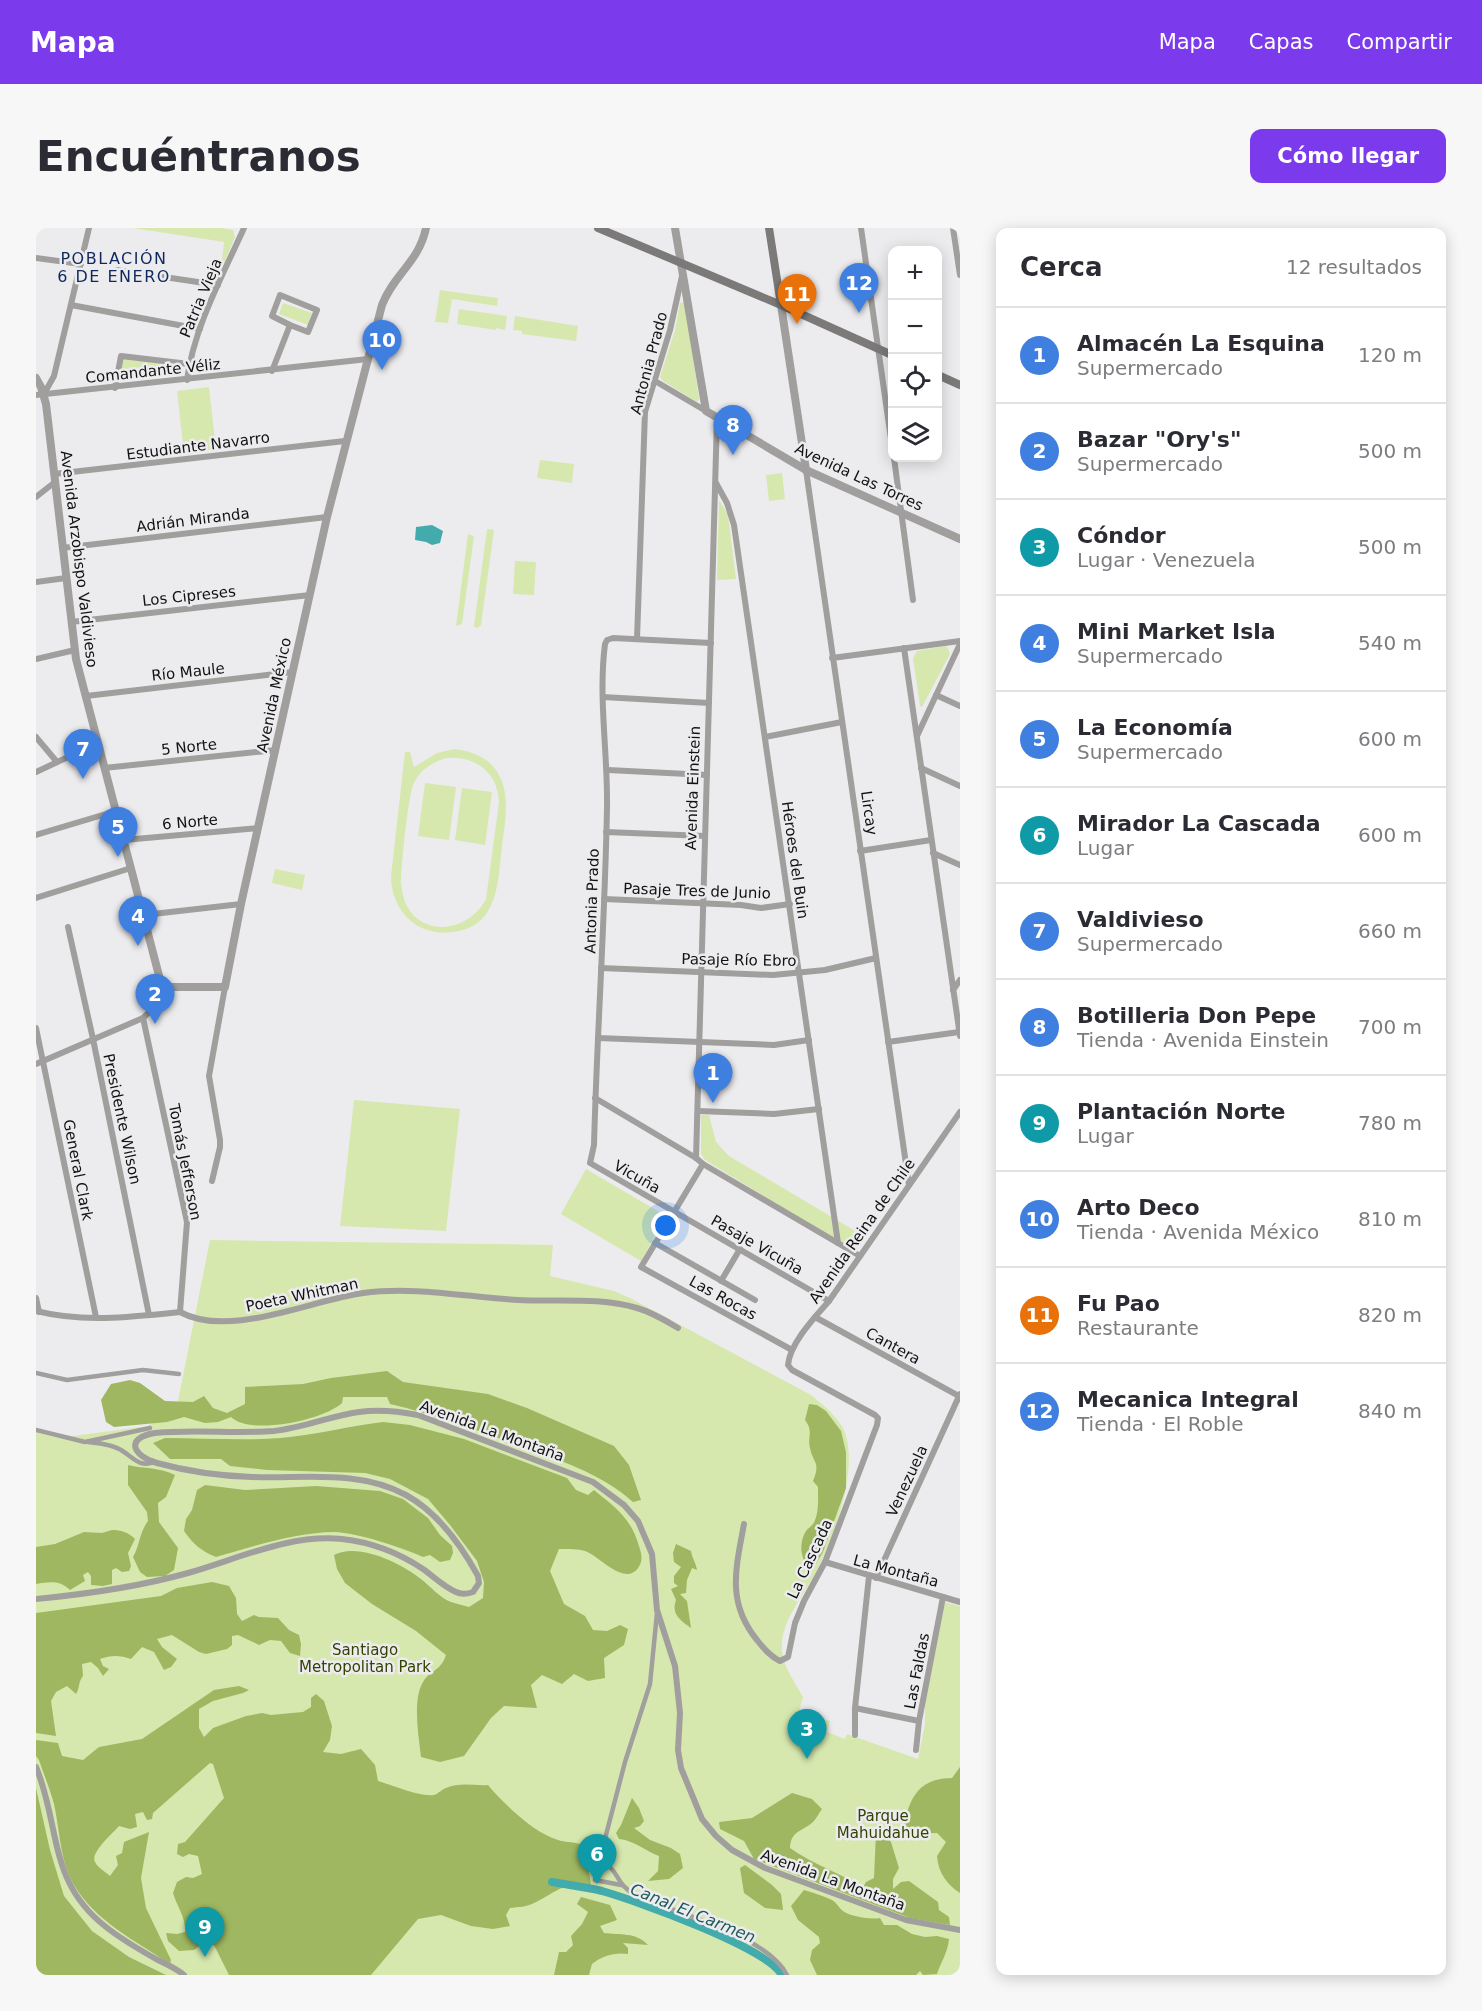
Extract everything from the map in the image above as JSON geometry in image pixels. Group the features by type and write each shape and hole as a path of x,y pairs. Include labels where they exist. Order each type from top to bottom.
{"main road":[{"path":"598,228 781,305 890,354"},
{"name":"Lircay","path":"769,228 781,305"},
{"path":"942,377 960,385"}],"street":[{"path":"40,395 54,376 89,228"},
{"name":"Patria Vieja","path":"187,380 190,355 243,228"},
{"name":"Avenida México","path":"212,1181 220,1140 209,1076 241,904 292,672 345,441 384,299 420,250 426,228"},
{"path":"675,228 706,411"},
{"path":"861,228 888,416"},
{"path":"953,228 960,275"},
{"path":"36,258 81,264"},
{"path":"117,270 218,285"},
{"name":"Antonia Prado","path":"590,1163 594,1144 608,770 603,697 604,646 611,638 637,639 645,412 675,309 682,274"},
{"path":"280,296 317,310 308,332 290,324 272,316 280,296"},
{"path":"71,305 200,328"},
{"name":"Lircay","path":"781,305 909,1185"},
{"path":"272,370 290,324"},
{"path":"115,388 121,356 189,364"},
{"name":"Comandante Véliz","path":"40,395 368,359"},
{"name":"Avenida Arzobispo Valdivieso","path":"36,378 55,478 75,650 162,987"},
{"name":"Avenida Las Torres","path":"655,381 806,470 960,539"},
{"name":"Avenida Einstein","path":"696,1158 717,418"},
{"name":"Estudiante Navarro","path":"55,478 345,441"},
{"path":"789,459 802,444"},
{"path":"895,462 913,600"},
{"path":"36,497 55,478"},
{"name":"Héroes del Buin","path":"716,483 727,503 734,525 838,1243"},
{"name":"Adrián Miranda","path":"62,548 327,517"},
{"path":"36,582 66,578"},
{"name":"Los Cipreses","path":"71,622 310,595"},
{"path":"637,639 711,643"},
{"path":"832,658 960,642"},
{"path":"916,737 960,642"},
{"path":"888,1042 959,1034 904,648"},
{"path":"36,659 75,650"},
{"name":"Río Maule","path":"86,696 292,672"},
{"path":"936,695 960,706"},
{"path":"603,697 709,703"},
{"path":"765,737 842,722"},
{"path":"36,737 57,762"},
{"path":"36,772 98,743"},
{"name":"5 Norte","path":"104,768 276,750"},
{"path":"921,768 960,786"},
{"path":"608,770 707,775"},
{"path":"36,835 116,811"},
{"name":"6 Norte","path":"124,840 258,828"},
{"path":"606,832 705,836"},
{"path":"861,851 931,840"},
{"path":"933,853 960,865"},
{"path":"36,898 131,868"},
{"name":"Pasaje Tres de Junio","path":"604,899 758,908 789,904"},
{"path":"144,915 241,904"},
{"name":"Presidente Wilson","path":"68,927 150,1315"},
{"name":"Pasaje Río Ebro","path":"601,968 773,975 836,968 876,958"},
{"path":"953,990 960,980"},
{"path":"36,1064 143,1018 159,1003 162,987 225,987"},
{"name":"Tomás Jefferson","path":"143,1018 187,1222 180,1312"},
{"name":"General Clark","path":"36,1028 96,1317"},
{"path":"598,1038 774,1045 809,1040"},
{"path":"595,1098 860,1256"},
{"path":"698,1111 785,1114 819,1109"},
{"name":"Avenida Reina de Chile","path":"788,1365 792,1350 960,1112"},
{"name":"Vicuña","path":"590,1163 673,1211"},
{"path":"703,1164 655,1243 755,1300"},
{"name":"Pasaje Vicuña","path":"673,1211 829,1300"},
{"name":"Las Rocas","path":"655,1243 641,1267 792,1350"},
{"path":"721,1281 740,1249"},
{"name":"Poeta Whitman","path":"37,1311 68,1317 180,1312 188,1317 205,1320 245,1320 364,1293 419,1291 503,1299 591,1301 618,1304 636,1307 678,1328"},
{"path":"36,1298 37,1311"},
{"name":"Cantera","path":"815,1317 959,1395"},
{"name":"La Cascada","path":"744,1524 737,1574 738,1609 753,1635 769,1655 780,1662 788,1657 795,1623 804,1600 825,1563 878,1418 792,1370 788,1365"},
{"path":"36,1373 67,1380 143,1370 179,1374"},
{"name":"Venezuela","path":"855,1735 855,1708 872,1577 959,1395"},
{"name":"Avenida La Montaña","path":"155,1462 140,1456 135,1450 138,1441 149,1434 273,1431 359,1412 391,1410 418,1415 593,1482 613,1496 638,1521 648,1542 653,1560 657,1610 675,1666 680,1713 678,1750 681,1768 702,1819 732,1850 765,1868 906,1920 960,1930"},
{"path":"88,1441 150,1428"},
{"path":"36,1430 120,1449 134,1461 144,1465 155,1462 234,1477 359,1479 386,1486 415,1500 435,1516 478,1576 477,1588 469,1594 459,1593 422,1568 394,1554 361,1543 330,1538 277,1546 149,1584 36,1599"},
{"name":"La Montaña","path":"825,1563 960,1602"},
{"name":"Las Faldas","path":"916,1750 943,1597"},
{"path":"657,1610 650,1684 625,1762 595,1880 621,1885 634,1893 737,1935 769,1955 787,1975"},
{"path":"855,1708 920,1721"},
{"path":"36,1767 59,1859 65,1877 75,1893 96,1919 108,1929 184,1975"},
{"path":"600,1858 611,1868 621,1885"}],"green space":[{"path":"133,228 221,228 233,230 235,237 221,270 224,242"},
{"path":"440,290 498,298 497,306 452,299 448,323 435,322"},
{"path":"283,303 312,313 308,325 279,314"},
{"path":"680,303 685,303 699,399 697,402 660,377 675,330"},
{"path":"459,309 507,316 505,330 457,324"},
{"path":"515,316 578,326 576,341 522,334 522,331 513,330"},
{"path":"123,359 182,366 180,373 118,380"},
{"path":"209,387 216,449 184,453 177,391"},
{"path":"540,460 574,464 572,483 537,478"},
{"path":"782,473 785,499 769,501 766,475"},
{"path":"719,500 728,515 736,579 717,580"},
{"path":"487,529 494,530 481,625 477,628 474,626"},
{"path":"468,534 474,536 462,624 456,626"},
{"path":"515,561 536,562 534,595 513,594"},
{"path":"945,646 950,654 922,707 913,658 917,651"},
{"path":"455,749 462,750 487,761 500,777 506,802 497,887 488,912 468,928 449,933 431,931 412,922 398,904 391,883 405,752 410,752 414,767 437,753","holes":["446,758 466,759 483,768 498,791 499,802 486,899 468,919 445,927 433,926 422,922 412,914 403,895 401,876 407,816 414,783 420,774 436,762"]},
{"path":"425,783 456,787 449,840 418,836"},
{"path":"462,788 492,792 485,845 455,840"},
{"path":"275,869 305,875 302,890 272,883"},
{"path":"354,1100 460,1109 446,1231 340,1226"},
{"path":"701,1115 709,1115 716,1142 729,1156 857,1232 852,1250 705,1160 701,1154"},
{"path":"586,1169 666,1216 641,1261 561,1214"},
{"name":"Santiago Metropolitan Park","path":"210,1240 553,1245 550,1276 614,1291 630,1298 811,1395 828,1410 843,1428 848,1444 849,1463 842,1506 819,1566 787,1623 782,1641 783,1657 803,1697 799,1712 830,1721 827,1732 845,1739 847,1734 918,1759 925,1724 925,1704 944,1602 960,1606 960,1975 36,1975 36,1432 58,1438 148,1426 177,1406"},
{"path":"387,1371 403,1382 488,1394 527,1408 614,1446 629,1465 641,1500 633,1502 607,1483 564,1462 455,1423 390,1404 387,1397 343,1397 342,1403 333,1409 287,1424 254,1425 240,1423 231,1417 218,1422 205,1423 184,1417 167,1422 114,1427 106,1422 101,1400 111,1384 130,1380 140,1383 165,1401 193,1402 204,1396 213,1408 227,1413 245,1404 245,1387 303,1384"},
{"path":"809,1404 817,1405 826,1411 841,1431 846,1452 846,1488 823,1552 814,1567 808,1567 801,1549 806,1531 813,1525 818,1504 818,1487 813,1481 816,1466 809,1444 810,1431 805,1420"},
{"path":"383,1422 410,1425 464,1439 567,1478 576,1490 588,1495 594,1490 616,1508 627,1521 636,1536 641,1555 638,1568 633,1573 627,1574 614,1570 584,1551 559,1549 550,1571 564,1604 585,1616 593,1630 607,1631 620,1625 628,1629 624,1645 604,1658 605,1678 588,1681 574,1674 562,1684 542,1675 531,1685 537,1708 504,1706 491,1718 464,1756 440,1762 421,1757 417,1709 423,1682 441,1664 446,1655 416,1631 372,1604 345,1583 337,1569 334,1555 355,1551 379,1556 413,1573 447,1600 469,1607 483,1598 484,1582 477,1561 428,1499 390,1479 365,1473 267,1470 230,1466 221,1459 170,1459 153,1443 165,1438 281,1438"},
{"path":"128,1465 158,1469 175,1475 166,1497 158,1503 159,1522 178,1548 174,1570 165,1576 147,1577 140,1572 133,1557 148,1521 147,1512 128,1485"},
{"path":"205,1485 245,1490 316,1486 380,1491 403,1499 428,1518 440,1535 452,1546 453,1553 450,1560 440,1562 430,1555 423,1557 379,1541 334,1532 290,1537 216,1557 198,1547 184,1531 197,1490"},
{"path":"112,1530 124,1532 135,1539 128,1553 131,1566 129,1571 122,1572 116,1568 112,1570 112,1584 91,1585 91,1576 88,1572 83,1575 85,1581 70,1590 58,1583 36,1584 36,1547 55,1544 84,1532 102,1533"},
{"path":"676,1544 691,1551 697,1570 692,1568 687,1580 686,1593 680,1594 687,1601 691,1628 676,1613 676,1600 671,1589 678,1586 674,1583 674,1576 681,1567 674,1562 673,1553"},
{"path":"212,1582 229,1586 236,1598 237,1614 242,1621 254,1615 278,1618 289,1630 299,1635 300,1656 290,1653 281,1641 270,1640 259,1645 238,1635 232,1636 232,1645 227,1649 206,1654 172,1635 157,1639 162,1647 177,1659 171,1667 164,1670 154,1652 142,1647 131,1659 116,1656 100,1659 103,1666 109,1669 103,1676 91,1662 82,1664 83,1676 76,1694 67,1686 56,1692 51,1701 56,1736 36,1733 36,1613 161,1596 177,1588"},
{"path":"239,1686 249,1690 213,1701 199,1709 199,1728 204,1737 213,1728 246,1716 262,1713 271,1715 303,1712 311,1707 311,1698 316,1694 324,1701 332,1726 330,1740 323,1752 341,1754 361,1749 375,1765 378,1781 421,1794 434,1795 456,1785 488,1785 502,1801 539,1831 558,1840 585,1846 591,1885 574,1884 561,1888 531,1904 510,1908 506,1915 510,1926 493,1929 471,1926 441,1915 418,1919 371,1975 229,1975 214,1945 203,1943 194,1950 179,1951 168,1941 166,1933 185,1932 183,1917 173,1893 177,1882 186,1877 193,1878 202,1874 198,1856 189,1854 183,1857 177,1854 178,1844 185,1842 224,1798 213,1764 210,1763 153,1813 152,1819 147,1820 143,1812 135,1814 137,1827 130,1829 119,1826 94,1858 98,1866 110,1876 118,1865 116,1856 122,1853 124,1842 149,1832 141,1878 146,1908 171,1960 170,1964 105,1920 83,1898 74,1885 63,1856 52,1798 36,1756 36,1740 58,1743 62,1756 83,1760 99,1747 142,1739 214,1690"},
{"path":"960,1767 960,1893 947,1882 939,1867 937,1856 946,1842 937,1833 902,1834 907,1812 915,1794 929,1782 952,1778"},
{"path":"36,1788 50,1850 64,1896 92,1931 129,1957 166,1975 36,1975"},
{"path":"792,1793 812,1799 822,1809 813,1822 795,1834 790,1848 863,1887 866,1882 874,1878 876,1832 885,1834 891,1842 899,1868 893,1879 893,1889 901,1882 909,1881 938,1902 939,1910 949,1917 950,1925 910,1918 754,1859 744,1841 720,1829 719,1822 752,1818"},
{"path":"632,1798 644,1821 640,1826 634,1828 650,1840 680,1854 683,1868 669,1879 648,1881 658,1871 659,1856 619,1839 616,1833"},
{"path":"745,1865 781,1894 783,1910 765,1908 744,1893 740,1868"},
{"path":"804,1890 832,1900 843,1911 850,1914 866,1918 880,1918 884,1925 897,1925 912,1934 949,1939 937,1974 923,1975 920,1971 916,1975 817,1975 810,1960 812,1950 820,1943 819,1937 798,1920 791,1906"},
{"path":"581,1897 610,1905 617,1920 600,1926 604,1933 633,1936 648,1945 623,1943 628,1948 628,1954 614,1954 600,1959 592,1964 589,1975 554,1975 559,1952 566,1952 573,1945 571,1936 582,1924 588,1912 577,1904"}],"water":[{"path":"432,525 443,531 440,543 432,545 415,540 416,527"}],"waterway":[{"name":"Canal El Carmen","path":"552,1882 602,1891 699,1926 752,1951 782,1975"}],"place":[{"name":"Mecanica Integral","path":"859,313"},
{"name":"Fu Pao","path":"797,324"},
{"name":"Arto Deco","path":"382,370"},
{"name":"Botilleria Don Pepe","path":"733,455"},
{"name":"Valdivieso","path":"83,779"},
{"name":"La Economía","path":"118,857"},
{"name":"Mini Market Isla","path":"138,946"},
{"name":"Bazar \"Ory's\"","path":"155,1024"},
{"name":"Almacén La Esquina","path":"713,1103"},
{"name":"Cóndor","path":"807,1759"},
{"name":"Mirador La Cascada","path":"597,1884"},
{"name":"Plantación Norte","path":"205,1957"}],"district":[{"name":"POBLACIÓN 6 DE ENERO","path":"114,267"}],"park label":[{"name":"Parque Mahuidahue","path":"883,1824"}]}
